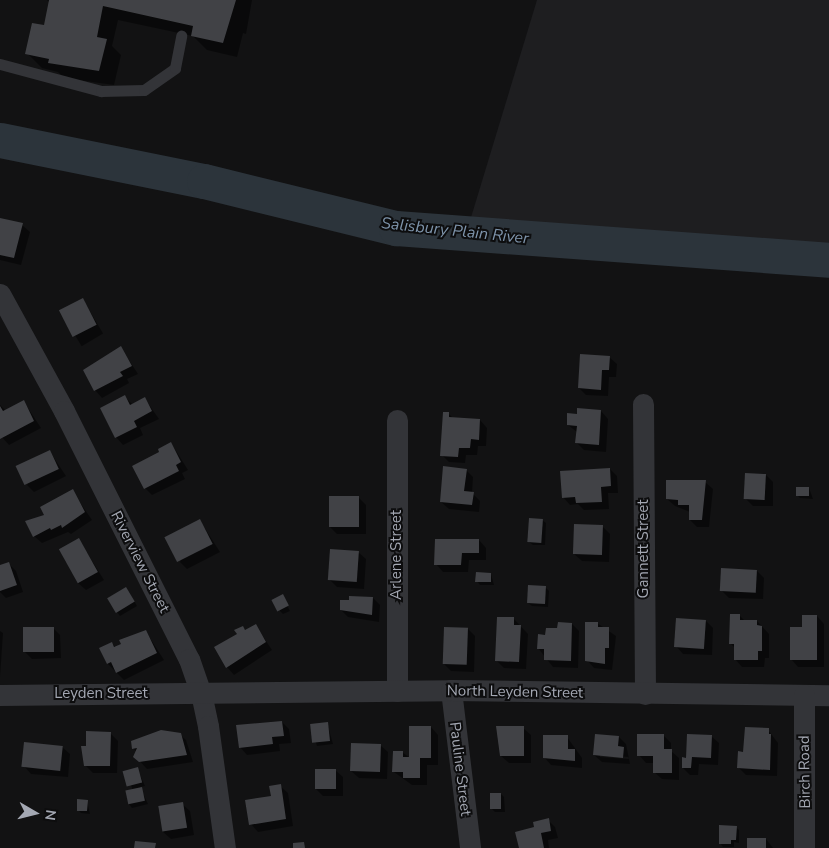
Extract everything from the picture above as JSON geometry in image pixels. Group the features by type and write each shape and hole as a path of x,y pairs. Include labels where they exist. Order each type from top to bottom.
{"street":[{"name":"Riverview Street","path":"0,294 64,411 182,642 202,693 225,848"},
{"name":"Gannett Street","path":"643,404 645,694"},
{"name":"Arlene Street","path":"397,420 397,691"},
{"name":"North Leyden Street","path":"202,693 451,690 829,695"},
{"name":"Pauline Street","path":"451,690 470,848"},
{"name":"Leyden Street","path":"0,696 202,693"},
{"name":"Birch Road","path":"804,695 804,848"}],"lane":[{"path":"0,64 101,91 144,90 175,68 181,36"}],"shaded area":[{"path":"537,0 829,0 829,251 469,224"}],"building":[{"path":"49,0 236,0 223,43 191,36 193,26 103,6 97,37 107,39 99,71 48,63 49,59 25,54 32,23 44,25"},
{"path":"0,218 23,223 14,258 0,255"},
{"path":"83,298 97,325 73,337 59,310"},
{"path":"121,346 132,366 120,372 123,376 94,391 83,370"},
{"path":"580,354 610,356 609,370 602,370 601,390 578,388"},
{"path":"125,395 130,405 145,397 152,411 134,421 137,427 115,438 100,408"},
{"path":"24,400 34,421 0,439 0,406 3,411"},
{"path":"577,408 601,410 599,445 575,443 577,426 567,425 567,413 577,414"},
{"path":"443,412 449,412 449,417 480,419 479,440 471,439 470,448 459,448 458,457 440,456"},
{"path":"171,442 181,462 176,465 179,471 144,489 132,466 159,452 158,449"},
{"path":"50,450 59,469 24,485 16,466"},
{"path":"443,466 467,469 464,491 474,492 472,505 440,502"},
{"path":"610,468 611,486 601,487 602,502 576,503 575,497 562,498 560,471"},
{"path":"745,473 766,474 765,500 744,499"},
{"path":"666,480 706,480 702,520 689,520 689,505 678,505 678,500 666,499"},
{"path":"796,487 809,487 809,496 796,496"},
{"path":"73,489 85,512 62,528 61,525 51,530 50,528 33,537 25,521 44,515 40,507"},
{"path":"329,496 359,496 359,527 329,527"},
{"path":"529,518 543,519 541,543 527,542"},
{"path":"200,519 213,544 177,562 164,537"},
{"path":"574,524 603,525 602,555 573,554"},
{"path":"79,538 98,572 78,583 59,549"},
{"path":"435,539 479,539 479,553 462,553 461,565 434,565"},
{"path":"330,549 359,551 357,582 328,580"},
{"path":"9,562 17,585 0,591 0,565"},
{"path":"721,568 757,570 756,593 720,591"},
{"path":"476,572 491,573 491,582 475,582"},
{"path":"528,585 546,586 545,604 527,603"},
{"path":"126,587 135,602 116,613 107,598"},
{"path":"283,594 289,606 277,611 271,600"},
{"path":"349,596 373,597 372,615 340,610 340,600 349,600"},
{"path":"730,614 740,614 740,620 757,620 757,625 762,626 762,651 758,651 758,660 734,660 734,644 729,644"},
{"path":"802,615 817,615 817,660 790,660 790,627 802,627"},
{"path":"497,617 514,617 514,625 521,625 519,662 495,661"},
{"path":"676,618 706,620 704,649 674,647"},
{"path":"558,622 572,623 571,661 544,660 544,649 537,649 538,634 545,635 546,628 557,628"},
{"path":"585,622 598,622 598,627 609,627 609,648 605,648 605,664 585,661"},
{"path":"256,624 266,642 226,668 214,647 237,634 234,630 243,626 245,630"},
{"path":"23,627 54,627 54,652 23,652"},
{"path":"444,627 468,628 467,665 443,664"},
{"path":"146,630 157,653 116,673 111,662 107,664 99,648 112,642 114,647 121,644 119,640"},
{"path":"282,721 284,736 272,737 273,744 239,748 236,725"},
{"path":"328,722 330,741 312,743 310,724"},
{"path":"409,726 431,726 431,758 420,758 420,778 403,778 403,772 392,772 393,751 403,751 403,757 409,757"},
{"path":"496,726 524,726 524,756 500,756"},
{"path":"745,727 769,728 769,734 771,734 770,770 737,768 738,751 743,752"},
{"path":"161,730 181,733 187,755 139,762 133,757 137,748 132,749 131,741"},
{"path":"86,731 111,732 110,766 84,766 81,746 86,746"},
{"path":"595,734 619,736 618,746 624,747 623,758 593,755"},
{"path":"637,734 664,734 664,749 672,749 672,773 653,773 653,756 637,756"},
{"path":"687,734 712,735 711,758 692,757 691,768 682,768 682,757 686,758"},
{"path":"543,735 568,735 568,749 575,749 575,761 543,758"},
{"path":"24,742 63,746 60,771 21,767"},
{"path":"351,743 381,744 380,772 350,771"},
{"path":"138,767 142,782 127,787 123,771"},
{"path":"315,769 336,769 336,789 315,789"},
{"path":"281,784 286,819 249,825 245,800 271,796 269,786"},
{"path":"142,787 145,801 128,804 125,791"},
{"path":"490,793 501,793 501,809 490,809"},
{"path":"77,799 88,800 87,811 77,811"},
{"path":"183,802 187,828 162,832 158,806"},
{"path":"549,818 551,831 541,833 544,848 519,848 515,832 534,827 533,822"},
{"path":"719,825 737,826 736,840 731,840 731,844 719,844"},
{"path":"747,838 766,838 766,848 747,848"},
{"path":"135,841 156,843 155,848 134,848"},
{"path":"304,842 305,848 293,848 293,843"}],"waterway":[{"name":"Salisbury Plain River","path":"0,140 204,181 396,228 829,260"}]}
